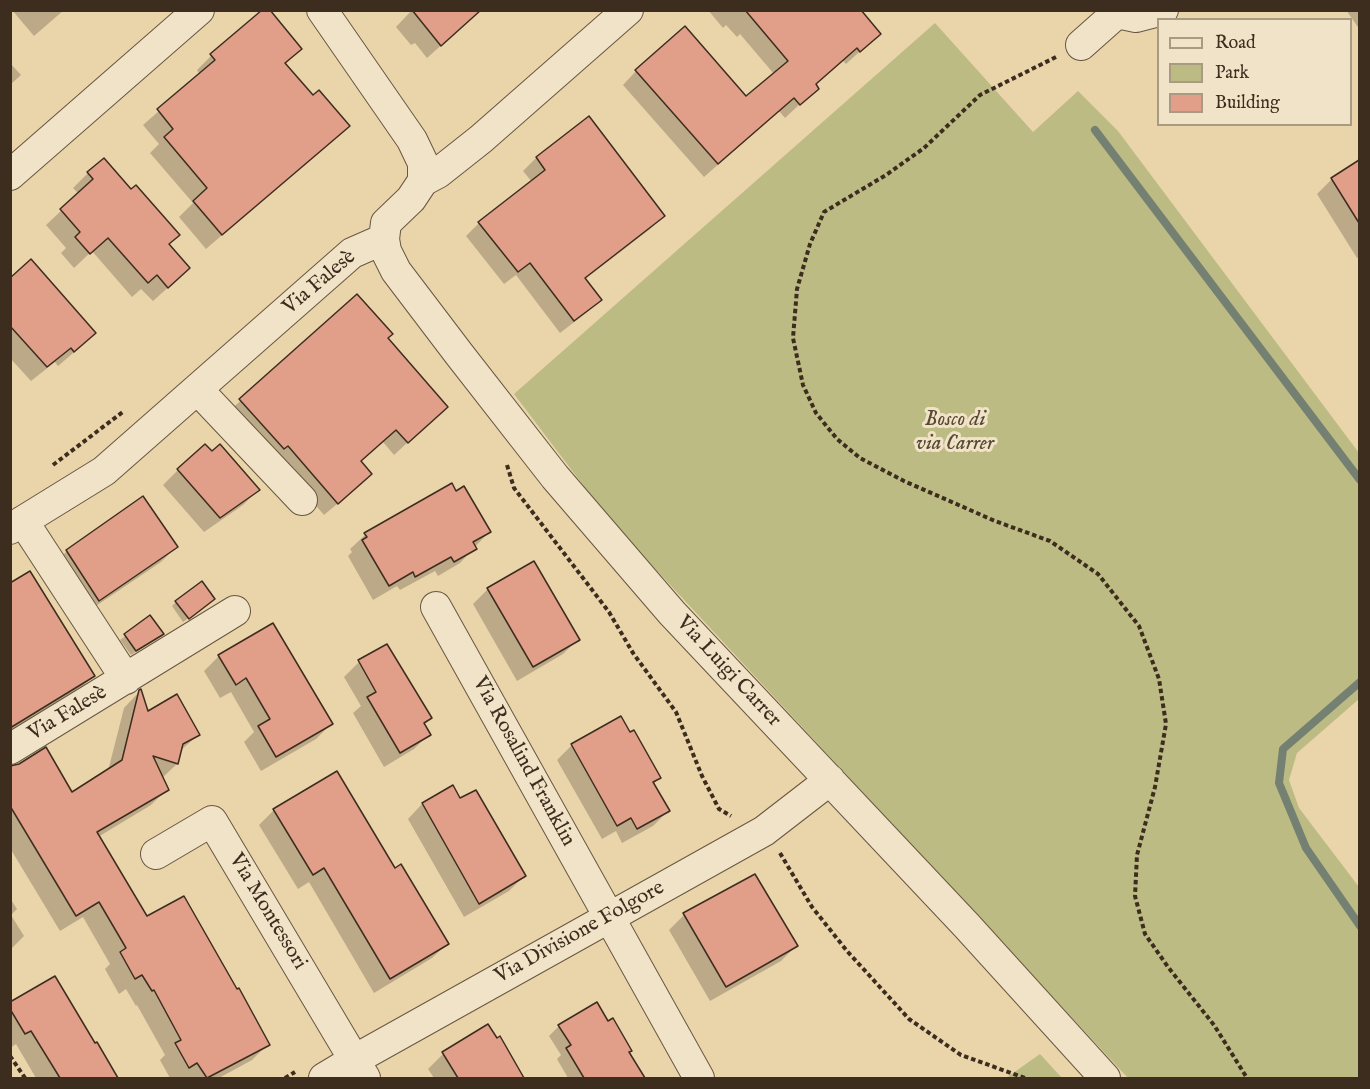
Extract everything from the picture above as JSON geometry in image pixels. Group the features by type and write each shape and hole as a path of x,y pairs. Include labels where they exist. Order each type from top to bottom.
{"street":[{"path":"10,175 199,10"},
{"path":"322,10 412,140 423,163 423,181"},
{"path":"384,239 386,223 411,199 423,181 438,173 481,139 628,10"},
{"path":"1081,45 1116,12 1136,17 1163,10"},
{"name":"Via Falesè","path":"126,679 17,525 104,471 352,253 384,239"},
{"name":"Via Luigi Carrer","path":"384,239 386,251 396,271 555,477 672,613 830,780 1105,1078"},
{"path":"198,390 302,501"},
{"name":"Via Rosalind Franklin","path":"436,607 699,1078"},
{"name":"Via Falesè","path":"10,749 235,611"},
{"name":"Via Divisione Folgore","path":"324,1078 359,1069 610,916 764,831 830,780"},
{"name":"Via Montessori","path":"156,854 212,821 359,1069"}],"path":[{"path":"1081,45 980,95 924,148 886,175 824,212 810,244 797,289 793,338 803,385 816,413 837,439 861,458 904,481 995,521 1050,541 1098,574 1139,626 1159,679 1166,724 1155,788 1137,855 1135,896 1145,934 1168,968 1214,1024 1247,1078"},
{"path":"10,1056 25,1078"}],"green space":[{"name":"Bosco di via Carrer","path":"935,23 1033,132 1078,91 1118,131 1359,453 1359,699 1297,753 1289,780 1299,808 1359,887 1359,1078 1128,1078 608,518 514,394"},
{"path":"1040,1054 1062,1078 1006,1078"}],"building":[{"path":"262,10 270,10 302,49 285,63 313,95 319,90 350,126 222,235 193,201 207,188 164,137 173,129 157,109 215,60 210,54"},
{"path":"412,10 481,10 441,46"},
{"path":"745,10 861,10 881,34 860,52 857,48 816,84 819,89 800,105 794,98 718,164 635,70 685,26 746,96 788,61"},
{"path":"589,116 665,216 585,278 602,300 574,321 530,263 518,272 478,222 545,170 536,157"},
{"path":"104,158 131,189 136,185 180,235 169,244 190,268 168,288 157,275 148,283 108,238 90,254 75,237 80,232 60,209 93,179 87,172"},
{"path":"1359,160 1359,223 1331,178"},
{"path":"31,259 96,333 74,352 71,348 47,367 10,326 10,278"},
{"path":"357,294 393,334 388,338 448,407 408,443 396,430 361,461 372,474 338,504 288,446 284,449 239,399"},
{"path":"205,444 212,451 220,444 260,490 220,518 177,469"},
{"path":"452,483 456,491 464,486 491,532 473,542 477,549 454,562 451,557 415,577 413,572 389,586 362,540 367,537 364,533"},
{"path":"143,496 178,547 99,601 66,550"},
{"path":"534,561 580,640 533,667 487,588"},
{"path":"30,571 95,676 10,728 10,583"},
{"path":"202,581 215,599 189,619 175,601"},
{"path":"150,615 164,634 136,651 124,634"},
{"path":"273,623 333,724 276,757 258,726 270,719 246,678 236,685 218,655"},
{"path":"387,644 432,718 424,723 431,735 400,753 367,697 376,692 358,660"},
{"path":"141,689 148,711 177,694 200,735 183,744 178,764 153,756 169,790 97,832 147,916 184,896 270,1045 207,1078 197,1063 189,1068 175,1043 181,1040 154,990 152,991 142,975 135,979 120,952 126,948 99,902 76,916 10,806 10,766 19,764 46,747 72,792 122,760"},
{"path":"621,716 630,732 634,730 661,778 653,782 670,811 637,829 631,818 617,826 571,744"},
{"path":"337,771 395,868 401,864 449,944 390,979 324,868 313,875 273,809"},
{"path":"453,785 460,798 476,790 526,876 479,904 422,803"},
{"path":"755,874 798,946 726,987 683,913"},
{"path":"55,976 118,1078 60,1078 31,1031 25,1034 10,1009 10,1002"},
{"path":"597,1002 608,1021 613,1018 632,1051 629,1052 645,1078 584,1078 566,1048 571,1045 558,1025"},
{"path":"488,1024 497,1038 500,1036 524,1078 458,1078 442,1052"}],"waterway":[{"path":"1095,130 1360,480"},
{"path":"1360,682 1283,749 1279,783 1306,848 1360,926"}]}
